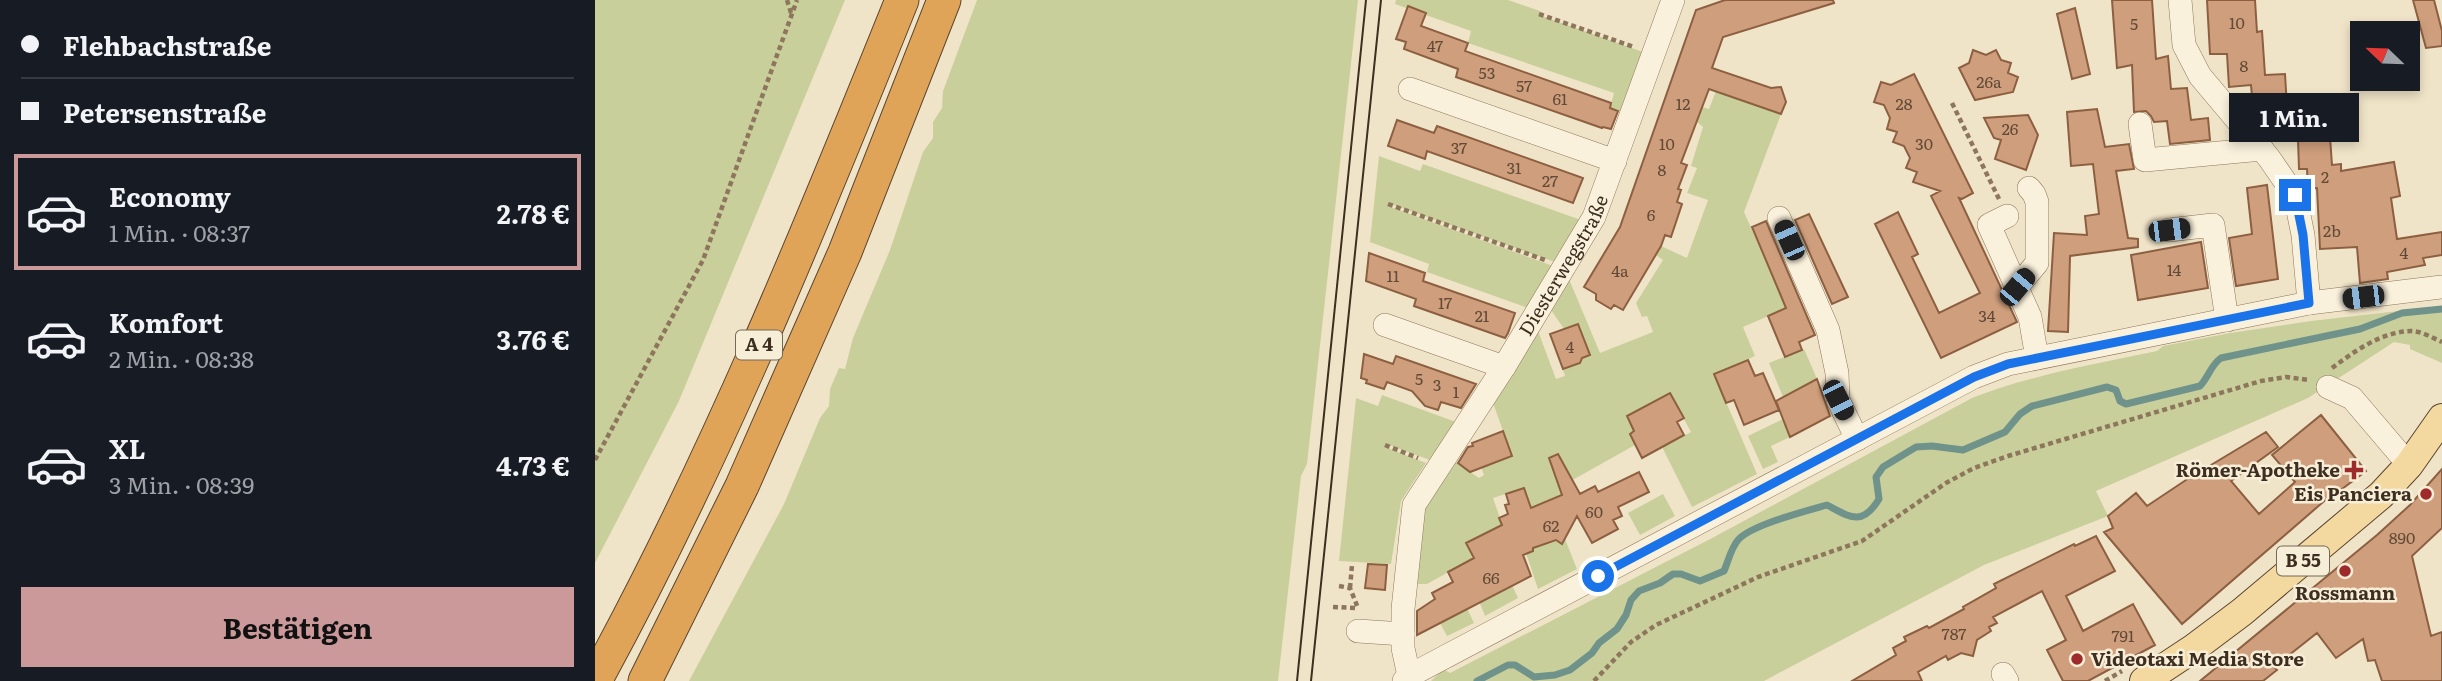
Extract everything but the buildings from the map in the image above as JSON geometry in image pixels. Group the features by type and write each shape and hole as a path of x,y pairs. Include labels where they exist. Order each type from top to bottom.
{"highway":[{"name":"A 4","path":"595,681 704,470 808,234 902,0"},
{"name":"A 4","path":"645,681 742,486 845,252 944,0"}],"main road":[{"name":"B 55","path":"2144,681 2194,648 2249,605 2381,495 2409,465 2442,418"}],"street":[{"name":"Diesterwegstraße","path":"1407,678 1403,635 1404,597 1412,512 1417,498 1504,367 1594,217 1673,0"},
{"path":"2180,0 2184,45 2200,76 2262,149 2295,195 2303,235 2309,303"},
{"path":"1410,89 1615,161"},
{"path":"2140,124 2145,160 2262,149"},
{"path":"2017,287 2037,263 2037,202 2029,188"},
{"path":"2007,216 1989,225 2030,317 2037,358"},
{"path":"1779,218 1828,330 1837,373 1838,400 1857,439"},
{"path":"2169,230 2213,225 2227,320"},
{"path":"1407,678 1974,377 2008,364 2309,303 2442,286"},
{"path":"1385,325 1504,367"},
{"path":"2329,378 2352,398 2409,465"},
{"path":"1358,631 1403,635"}],"path":[{"path":"787,0 792,14"},
{"path":"595,460 703,260 797,0"},
{"path":"1539,14 1653,54"},
{"path":"1952,103 2007,216"},
{"path":"1388,204 1565,268"},
{"path":"2329,378 2358,349 2380,338 2412,331 2442,342"},
{"path":"1594,681 1631,642 1656,625 1758,577 1862,541 1930,493 1974,468 2261,381 2286,377 2302,379"},
{"path":"1385,445 1439,466"},
{"path":"1352,565 1350,588 1358,608"},
{"path":"1339,586 1350,588"}],"green space":[{"path":"595,0 845,0 679,401 595,563"},
{"path":"977,0 1358,0 1307,464 1301,476 1278,681 689,681 784,504 820,418 829,406 830,389 839,368 845,369 853,338 890,250 923,152 933,138 933,122 942,108 943,91"},
{"path":"1396,0 1508,0 1540,11 1539,15 1643,52 1622,112 1610,108 1614,93 1468,43 1471,31 1395,4"},
{"path":"1716,91 1781,114 1744,212 1787,308 1743,327 1755,356 1714,374 1757,474 1692,507 1662,447 1691,432 1670,394 1627,416 1634,431 1635,445 1560,487 1562,495 1531,507 1524,488 1493,498 1515,561 1484,533 1466,543 1474,558 1427,584 1415,584 1424,507 1454,461 1479,478 1484,475 1481,467 1512,456 1493,403 1538,331 1556,379 1565,376 1561,365 1570,362 1564,329 1551,310 1569,279 1600,353 1653,332 1647,316 1642,317 1636,303 1663,260 1656,255 1661,246 1687,258 1708,200 1687,193 1697,168 1691,166 1703,127 1697,122 1702,107 1709,109"},
{"path":"1379,156 1420,171 1423,164 1581,220 1555,262 1388,203 1388,206 1553,266 1528,308 1427,272 1429,264 1370,242"},
{"path":"2442,306 2442,363 2410,349 2410,345 2394,342 2308,398 2096,491 2108,516 1984,565 1764,681 1431,681 1443,669 1450,673 1714,537 1972,398 2040,376 2157,351 2163,346 2311,321"},
{"path":"1804,349 1817,379 1783,397 1769,363"},
{"path":"1382,395 1456,422 1430,460 1386,444 1385,447 1426,463 1401,501 1391,564 1339,561 1356,398 1378,406"},
{"path":"1783,419 1790,437 1771,446 1778,462 1763,469 1748,436"},
{"path":"1663,494 1675,516 1640,535 1628,513"},
{"path":"1565,539 1577,569 1538,589 1526,553 1533,548"},
{"path":"1512,585 1518,598 1485,616 1479,601"},
{"path":"1467,608 1474,623 1447,636 1440,623"}],"waterway":[{"path":"1477,681 1508,665 1515,665 1534,677 1570,670 1617,629 1631,600 1639,591 1660,583 1673,574 1700,581 1724,571 1738,540 1754,529 1827,505 1849,516 1867,513 1879,499 1876,477 1883,467 1916,447 1963,450 2005,432 2020,414 2032,406 2107,387 2116,390 2120,401 2126,404 2200,386 2221,358 2360,329 2402,313 2442,309"}],"tram line":[{"path":"1297,681 1366,0"},
{"path":"1311,681 1381,0"}],"place":[{"name":"Römer-Apotheke","path":"2354,470"},
{"name":"Eis Panciera","path":"2426,494"},
{"name":"Rossmann","path":"2345,571"},
{"name":"Videotaxi Media Store","path":"2077,659"}],"route":[{"path":"1598,576 1974,377 2008,364 2309,303 2303,235 2295,195"}]}
